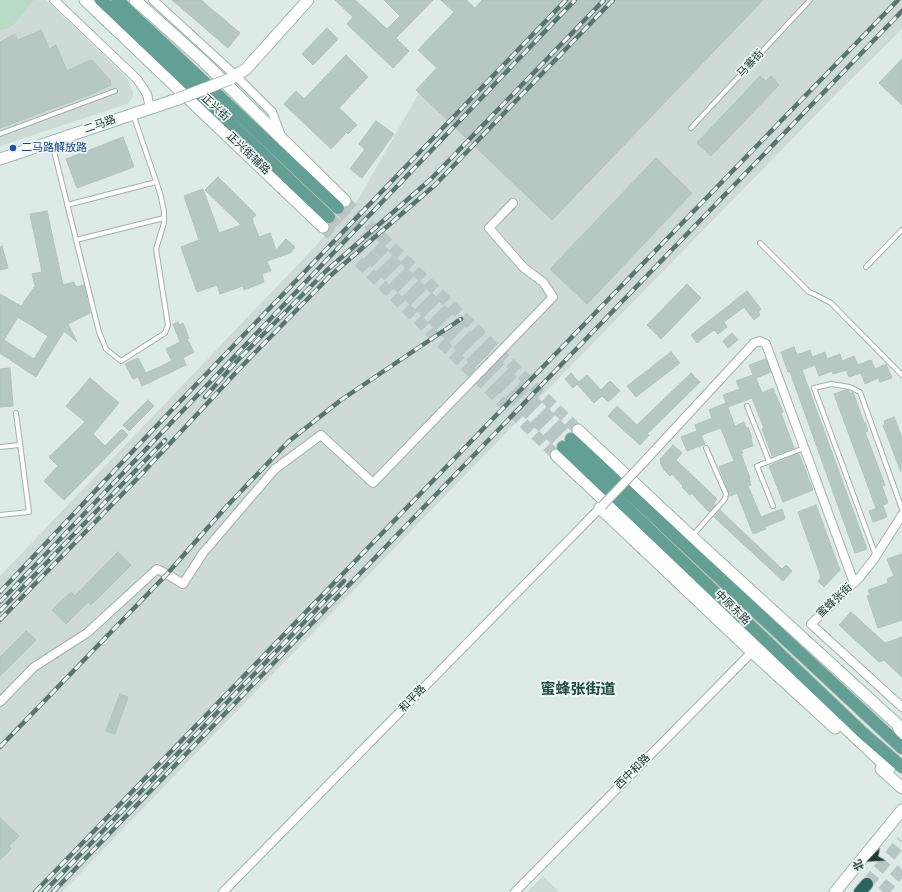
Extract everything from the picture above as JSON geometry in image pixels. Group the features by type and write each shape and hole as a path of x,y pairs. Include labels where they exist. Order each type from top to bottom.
{"main road":[{"name":"正兴街","path":"101,0 326,222"},
{"name":"正兴街","path":"117,0 341,204"},
{"name":"中原东路","path":"567,443 902,748"},
{"name":"中原东路","path":"567,443 864,734 902,768"}],"street":[{"path":"54,0 137,79 147,94 150,108"},
{"name":"正兴街辅路","path":"85,0 326,222"},
{"path":"135,0 202,61 281,137 341,204"},
{"path":"153,0 233,78 272,112 281,137"},
{"path":"233,78 246,69 308,0"},
{"name":"二马路","path":"0,158 178,99 233,78"},
{"path":"0,702 34,667 87,633 156,569 183,584 203,553 275,469 321,435 373,483 553,297 542,282 524,268 489,228 513,203"},
{"name":"和平路","path":"223,892 601,507 754,343 760,341 766,344 804,447"},
{"path":"567,443 691,536 899,726 902,735"},
{"path":"567,443 902,788"},
{"path":"804,447 854,583"},
{"path":"601,507 752,652 885,769 902,768"},
{"name":"蜜蜂张街","path":"902,515 860,578 811,624 902,707"},
{"name":"西中和路","path":"515,892 752,652"},
{"path":"835,892 902,810"}],"lane":[{"name":"马寨街","path":"692,128 810,0"},
{"path":"0,134 115,92"},
{"path":"51,141 99,332 106,349 121,361 165,333 168,326 156,249 164,223 164,211 160,193 133,114"},
{"path":"67,205 156,182"},
{"path":"76,240 164,218"},
{"path":"866,267 902,230"},
{"path":"760,243 809,292 833,302 902,375"},
{"path":"876,556 814,388 831,384 850,386 860,392 902,509"},
{"path":"747,406 769,461"},
{"path":"0,515 28,512 16,413"},
{"path":"0,447 20,445"},
{"path":"773,506 757,466 804,447"},
{"path":"691,536 725,499 726,494 706,448"}],"shaded area":[{"path":"34,0 46,0 127,78 133,92 133,97 127,104 0,146 0,30 7,29 14,25"},
{"path":"483,0 902,0 902,29 836,94 560,377 62,892 0,892 0,576 357,201 426,79 485,14"},
{"path":"543,876 559,892 527,892"}],"green space":[{"path":"0,0 34,0 14,25 7,29 0,30"}],"building":[{"path":"172,0 201,0 240,33 228,48"},
{"path":"335,0 355,0 387,29 400,16 384,0 433,0 396,38 409,51 393,68 347,24 353,17"},
{"path":"441,0 466,0 475,8 482,0 763,0 552,220 416,90 437,68 418,50 454,12"},
{"path":"327,28 338,39 313,65 302,54"},
{"path":"41,30 49,49 56,45 67,71 90,60 93,61 110,80 111,85 94,93 0,128 0,42 15,34 18,40"},
{"path":"346,55 368,77 339,108 357,125 348,134 347,132 331,149 284,104 296,91 304,99"},
{"path":"902,59 902,105 879,83"},
{"path":"760,76 766,81 771,76 779,85 711,156 697,143"},
{"path":"376,121 394,134 362,178 350,169 365,149 359,144"},
{"path":"123,137 134,167 77,188 66,159"},
{"path":"656,158 692,193 587,304 550,269"},
{"path":"218,177 256,215 252,219 259,237 270,233 276,250 286,239 295,247 290,253 267,261 271,271 262,274 264,282 244,290 243,286 220,294 217,285 197,292 181,247 199,240 184,196 203,189 219,233 241,225 205,190"},
{"path":"47,211 63,285 74,282 76,287 84,285 90,313 68,324 77,342 64,331 36,377 0,353 0,294 21,306 35,286 32,274 42,272 30,214","holes":["18,317 48,336 34,359 4,340"]},
{"path":"2,246 8,268 0,270 0,247"},
{"path":"687,284 701,298 661,339 647,325"},
{"path":"747,291 761,309 758,311 760,315 754,320 744,307 724,322 727,327 718,334 714,330 697,343 691,335"},
{"path":"178,322 179,325 183,323 189,338 187,339 194,352 183,358 186,365 142,386 138,377 133,379 125,364 138,358 146,373 172,361 166,349 180,342 173,324"},
{"path":"732,333 738,340 728,348 723,341"},
{"path":"794,347 797,355 810,350 812,357 825,352 827,359 840,354 842,361 854,356 858,365 871,360 875,369 886,364 892,378 880,382 878,378 865,384 861,373 849,377 846,370 833,374 832,371 819,376 815,365 802,370 867,549 855,553 790,372 788,372 781,352"},
{"path":"671,352 680,363 636,397 627,386"},
{"path":"766,359 771,372 756,378 762,393 773,388 783,412 781,413 794,448 772,456 762,429 764,428 752,398 728,407 723,395 740,389 736,381 753,375 749,365"},
{"path":"10,368 13,406 0,407 0,369"},
{"path":"571,373 579,382 587,375 601,390 610,381 620,391 608,402 602,396 594,403 577,384 573,388 565,379"},
{"path":"691,373 700,382 647,434 649,435 640,445 608,416 617,406 637,425"},
{"path":"90,378 119,403 93,434 105,446 122,429 128,435 64,500 44,481 58,466 49,457 85,422 66,406"},
{"path":"848,390 850,394 853,392 868,431 865,432 885,485 882,486 888,503 876,508 834,394"},
{"path":"148,400 154,406 129,431 123,425"},
{"path":"726,403 735,426 744,422 746,428 748,427 752,439 753,446 741,450 743,453 741,454 750,478 751,485 748,486 761,517 782,509 785,519 764,527 766,529 753,534 737,493 730,496 719,467 734,461 721,428 701,435 705,444 687,451 681,437 697,431 695,425 712,418 709,410"},
{"path":"894,417 902,438 901,472 883,425 885,425 884,421"},
{"path":"673,445 682,453 676,460 717,499 714,503 715,505 709,512 691,493 690,495 682,487 683,486 672,474 670,476 664,470 660,459"},
{"path":"799,454 813,490 783,502 769,466"},
{"path":"816,505 840,570 824,587 818,581 821,577 798,512"},
{"path":"883,506 887,517 873,522 869,511"},
{"path":"720,510 782,569 786,565 792,571 783,581 714,517"},
{"path":"118,552 131,565 91,605 88,602 66,624 52,610 71,592 75,596"},
{"path":"902,554 902,620 878,628 867,596 870,595 868,590 888,583 887,579 894,576 887,559"},
{"path":"851,612 885,643 902,637 902,677 884,660 879,662 839,625"},
{"path":"26,631 36,640 0,676 0,657"},
{"path":"120,694 128,697 115,734 106,731"},
{"path":"0,818 19,836 9,846 11,849 0,860"}],"tunnel":[{"path":"345,201 578,430"},
{"path":"338,208 571,439"},
{"path":"329,217 563,447"},
{"path":"323,227 556,455"},
{"path":"867,884 902,841"},
{"path":"883,892 902,869"}],"railway":[{"path":"0,592 165,417 566,0"},
{"path":"0,602 575,0"},
{"path":"205,397 237,361 326,271 431,179 604,0"},
{"path":"0,620 330,276 435,185 613,0"},
{"path":"35,892 898,0"},
{"path":"53,892 902,11"},
{"path":"0,747 167,574 226,507 288,442 341,400 461,319"},
{"path":"0,611 165,440"},
{"path":"44,892 344,581"}],"place":[{"name":"二马路解放路","path":"13,148"}],"district":[{"name":"蜜蜂张街道","path":"578,690"}]}
